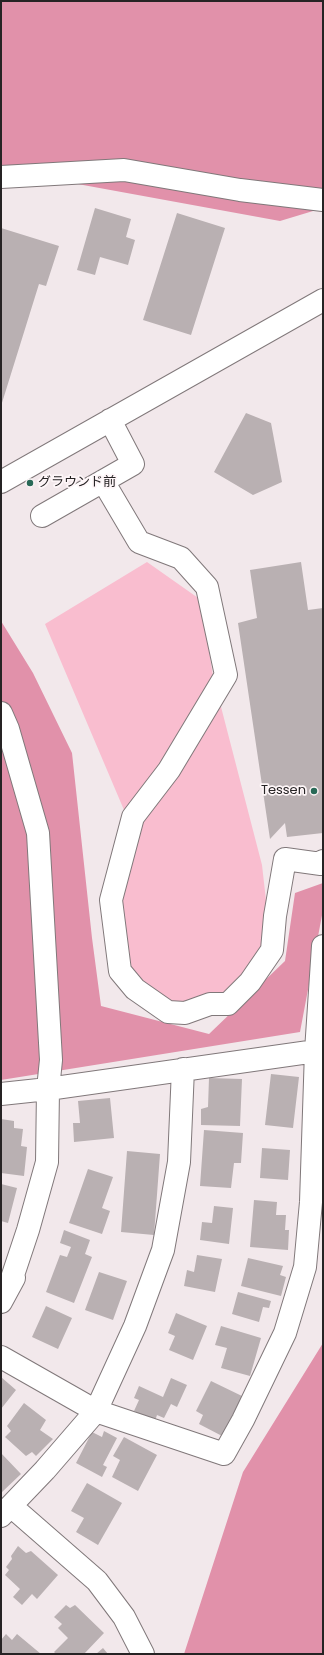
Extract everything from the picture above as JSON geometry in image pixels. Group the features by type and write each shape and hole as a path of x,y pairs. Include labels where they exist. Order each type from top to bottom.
{"street":[{"path":"1,176 124,170 240,190 323,200"},
{"path":"1,482 323,300"},
{"path":"42,516 132,464 110,420"},
{"path":"103,481 139,542 181,558 207,587 226,675 169,770 133,817 111,900 120,971 135,989 168,1012 185,1012 210,1004 228,1004 250,982 272,950 275,916 285,859 321,864 323,861"},
{"path":"1,713 8,729 38,833 50,1060 47,1162 28,1230 12,1278 14,1278 1,1302"},
{"path":"1,1357 96,1411 224,1454 243,1420 285,1333 305,1267 311,1202 316,1051 323,946"},
{"path":"1,1094 48,1089 316,1051"},
{"path":"143,1654 124,1617 97,1581 6,1511 96,1411 135,1326 163,1250 179,1162 183,1069"}],"shaded area":[{"path":"1,1 323,1 323,208 280,221 1,170"},
{"path":"147,562 201,600 213,676 262,865 269,927 257,972 193,1010 161,1007 118,955 127,839 124,810 45,624"},
{"path":"1,621 33,673 72,753 101,1006 209,1034 285,961 295,893 323,883 323,910 300,1032 1,1080"},
{"path":"323,1343 323,1654 184,1654 243,1472"}],"building":[{"path":"95,208 131,219 126,237 135,240 128,265 100,257 95,275 77,270"},
{"path":"177,213 225,228 191,335 143,320"},
{"path":"1,228 59,246 46,286 39,284 1,406"},
{"path":"246,413 271,423 282,482 253,495 214,472"},
{"path":"301,562 308,610 323,608 323,833 287,837 285,823 270,839 238,623 257,618 250,570"},
{"path":"271,1074 299,1077 293,1128 265,1125"},
{"path":"209,1078 242,1079 240,1126 201,1125 201,1109 208,1107"},
{"path":"110,1098 114,1138 74,1142 73,1123 80,1123 78,1101"},
{"path":"1,1119 14,1121 14,1128 23,1129 21,1146 27,1147 24,1176 1,1173"},
{"path":"204,1130 243,1133 241,1163 234,1163 231,1188 200,1186"},
{"path":"262,1148 290,1150 288,1180 260,1178"},
{"path":"127,1151 160,1154 154,1235 121,1232"},
{"path":"88,1169 113,1177 102,1208 110,1211 102,1234 69,1223"},
{"path":"1,1184 17,1188 8,1223 1,1221"},
{"path":"254,1200 277,1202 276,1215 286,1215 285,1230 289,1230 288,1250 250,1247"},
{"path":"214,1206 233,1208 229,1244 200,1240 202,1222 212,1223"},
{"path":"64,1230 90,1240 85,1254 92,1257 74,1303 46,1292 60,1255 67,1257 71,1247 60,1243"},
{"path":"197,1255 222,1259 215,1292 184,1286 187,1270 194,1272"},
{"path":"248,1258 283,1266 280,1275 286,1277 281,1296 241,1286"},
{"path":"99,1272 127,1281 113,1320 85,1310"},
{"path":"238,1292 271,1301 269,1308 263,1307 259,1322 232,1314"},
{"path":"46,1306 72,1318 58,1349 32,1337"},
{"path":"176,1313 207,1326 193,1360 169,1350 175,1336 168,1333"},
{"path":"221,1326 261,1338 250,1376 221,1368 227,1348 215,1345"},
{"path":"1,1377 16,1390 1,1409"},
{"path":"171,1378 187,1385 177,1407 171,1404 164,1418 157,1415 155,1421 134,1411 139,1400 134,1398 139,1386 163,1397"},
{"path":"211,1381 244,1397 224,1437 199,1424 203,1415 196,1411"},
{"path":"24,1403 46,1420 40,1430 53,1439 36,1456 32,1452 26,1456 5,1437 11,1431 7,1426"},
{"path":"104,1431 117,1438 103,1465 107,1467 102,1477 76,1463 92,1432 102,1437"},
{"path":"124,1437 157,1455 138,1491 112,1477 120,1460 113,1456"},
{"path":"1,1453 21,1474 1,1493"},
{"path":"87,1483 122,1503 98,1545 76,1532 84,1518 71,1511"},
{"path":"18,1546 26,1553 31,1551 58,1575 37,1599 32,1594 22,1605 13,1597 20,1589 5,1575 9,1570 6,1567 12,1559 11,1556"},
{"path":"66,1605 70,1608 75,1605 104,1633 84,1654 56,1654 54,1652 68,1638 58,1628 62,1624 54,1617"},
{"path":"6,1634 12,1640 17,1634 41,1654 1,1654 1,1640"},
{"path":"103,1648 108,1654 96,1654"}],"place":[{"name":"グラウンド前","path":"30,483"},
{"name":"Tessen","path":"314,791"}]}
